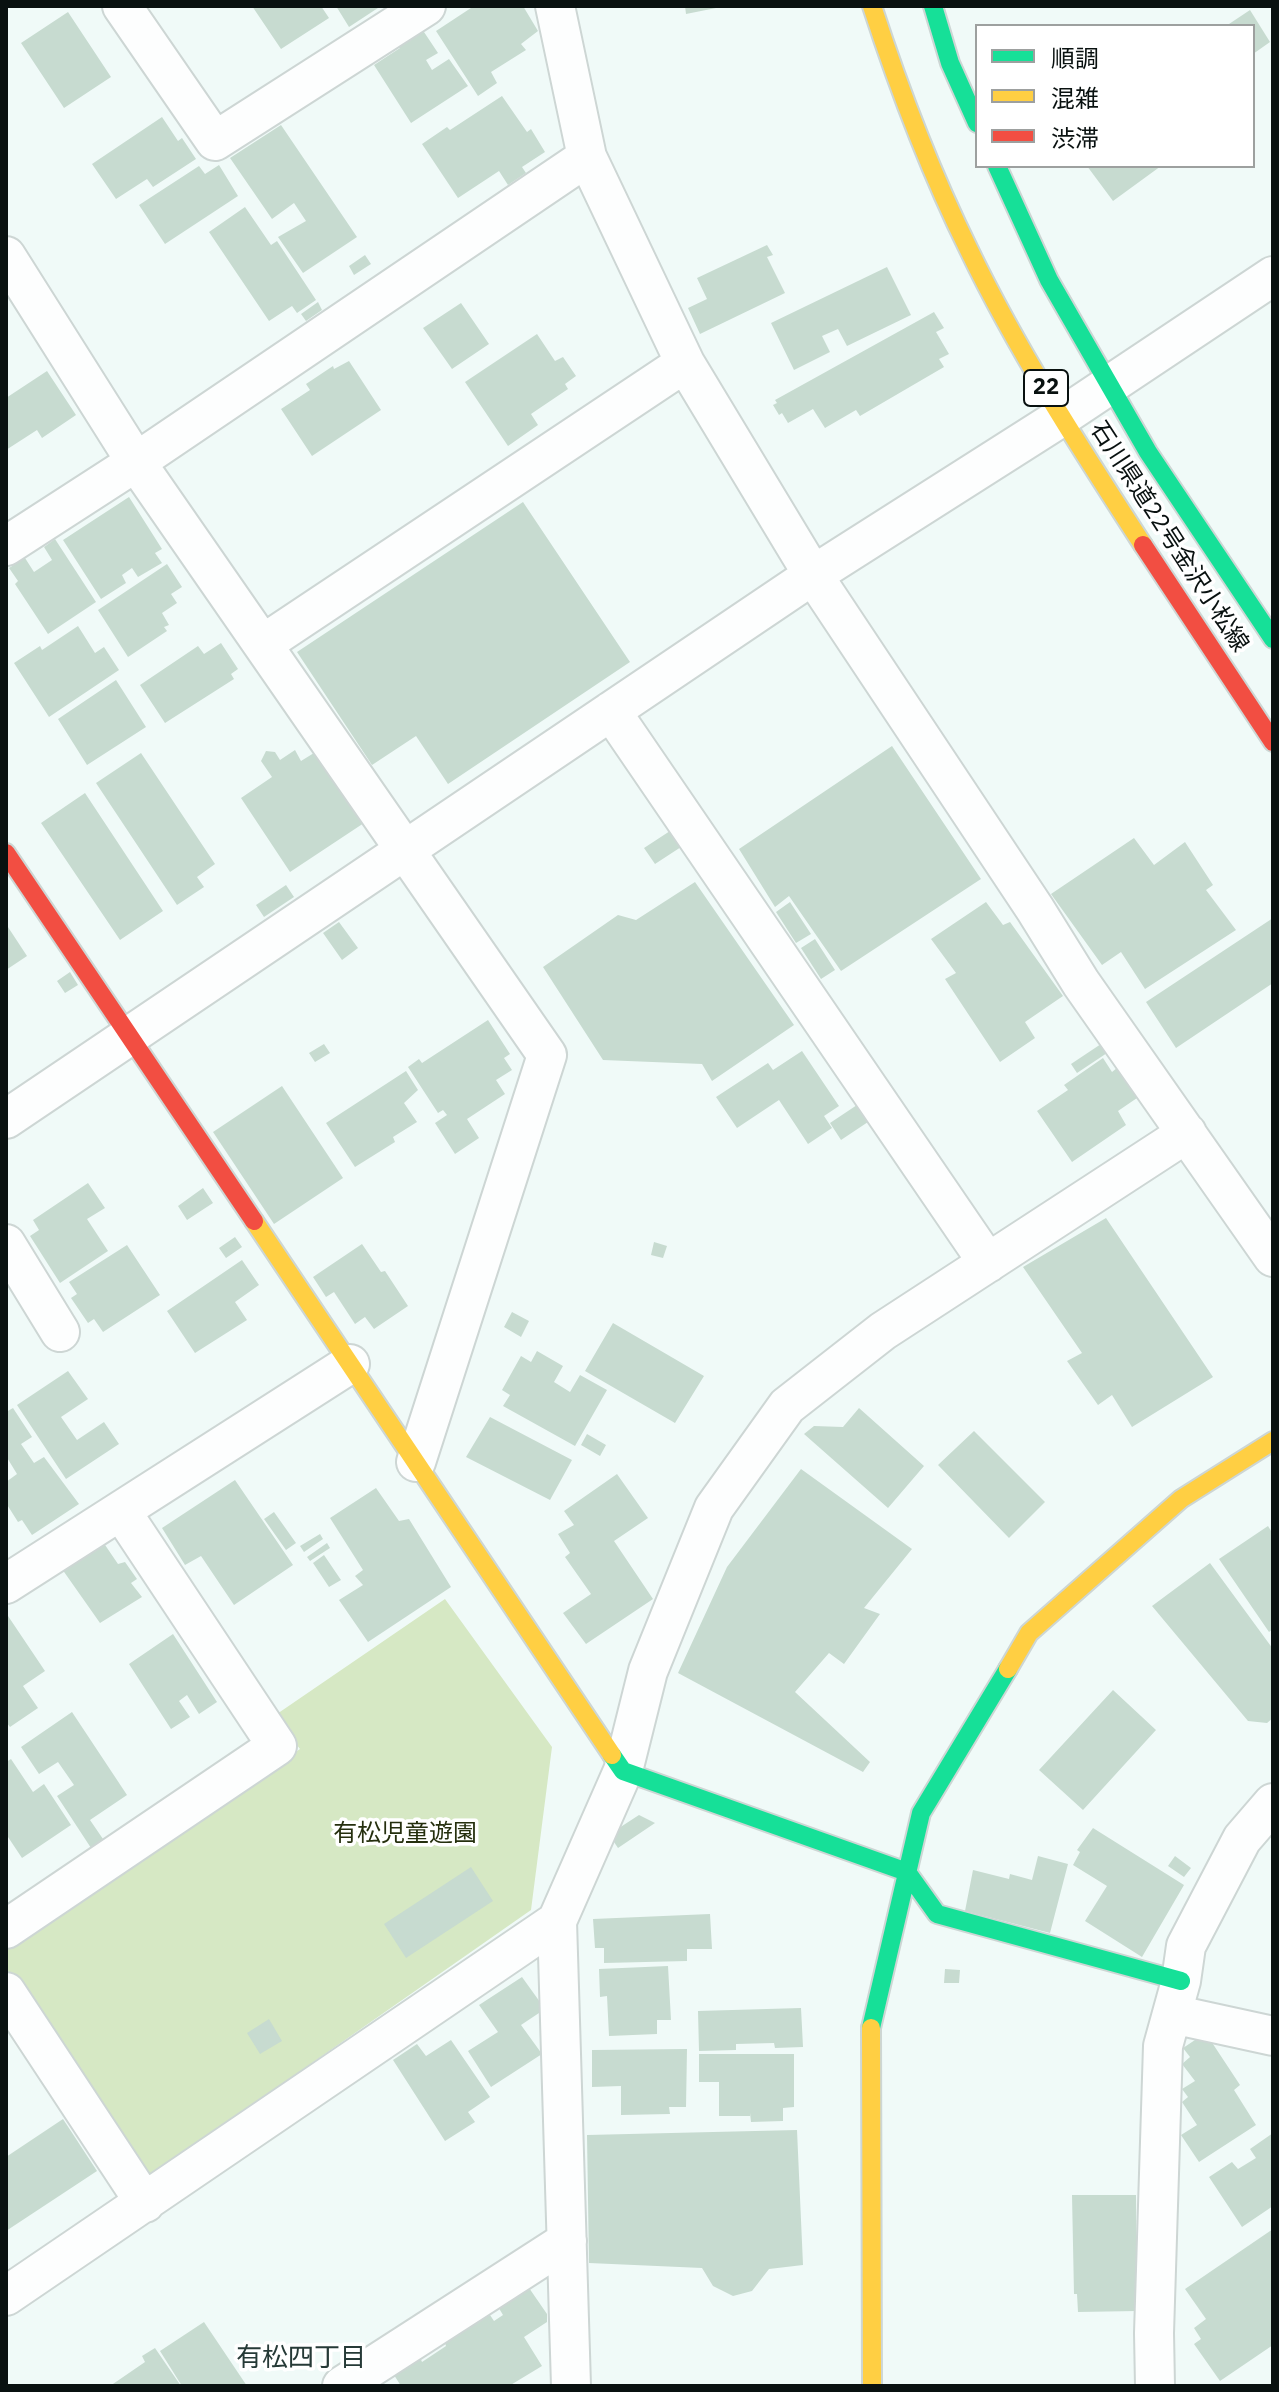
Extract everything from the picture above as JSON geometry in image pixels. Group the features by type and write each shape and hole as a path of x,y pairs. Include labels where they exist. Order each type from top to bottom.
{"street":[{"path":"122,6 215,141 426,6"},
{"path":"555,6 587,157 685,363 813,575 1081,983 1273,1257"},
{"name":"石川県道22号金沢小松線","path":"872,6 921,142 965,241 1008,326 1273,742"},
{"path":"933,6 950,63 975,119"},
{"path":"6,546 136,462 587,157"},
{"name":"石川県道22号金沢小松線","path":"998,168 1049,280 1148,452 1273,639"},
{"path":"6,256 136,462 547,1055 416,1462"},
{"path":"6,1119 813,575 1063,416 1273,276"},
{"path":"263,644 685,363"},
{"path":"611,711 988,1263"},
{"path":"6,853 623,1771 907,1872 937,1914 1176,1998 1273,2036"},
{"path":"571,2386 557,1921 623,1771 648,1671 714,1508 787,1406 883,1331 1187,1133"},
{"path":"6,1244 60,1332"},
{"path":"6,1584 350,1364"},
{"path":"872,2386 871,2020 921,1813 1029,1633 1181,1499 1273,1441"},
{"path":"6,1929 277,1746 121,1511"},
{"path":"1155,2386 1163,2046 1186,1946 1242,1839 1273,1803"},
{"path":"6,2296 557,1921"},
{"path":"6,1992 145,2203"},
{"path":"342,2386 567,2241"}],"green space":[{"name":"有松児童遊園","path":"445,1599 552,1747 531,1910 146,2179 6,1975 6,1948 300,1749 274,1716"}],"building":[{"path":"252,6 321,6 329,18 281,49"},
{"path":"336,6 381,6 349,27"},
{"path":"474,6 523,6 538,31 521,44 526,50 491,72 497,83 478,96 436,31"},
{"path":"685,6 721,6 721,7 686,14"},
{"path":"1250,10 1270,42 1255,53 1255,24 1229,24"},
{"path":"68,12 111,77 64,108 21,43"},
{"path":"422,29 438,53 426,60 432,70 449,59 468,86 411,123 374,65"},
{"path":"502,96 527,132 531,129 545,152 522,167 526,173 508,185 499,171 458,198 422,144 447,127 450,130"},
{"path":"162,117 178,141 182,138 196,159 153,187 147,179 116,199 92,164"},
{"path":"281,125 357,237 303,273 278,237 306,221 294,203 272,219 230,158"},
{"path":"219,165 238,196 165,244 139,205 199,166 205,174"},
{"path":"1088,168 1158,168 1113,201"},
{"path":"245,207 271,245 277,241 316,300 297,313 292,306 269,321 209,232"},
{"path":"767,245 773,255 767,257 785,293 700,334 688,308 707,299 697,278"},
{"path":"365,255 371,264 354,275 349,266"},
{"path":"887,267 911,315 847,346 838,329 822,336 830,352 794,370 771,323"},
{"path":"318,302 322,310 306,321 301,314"},
{"path":"461,303 489,344 452,369 423,328"},
{"path":"934,312 944,328 936,332 949,354 939,359 944,367 860,416 856,410 825,428 813,409 788,423 782,413 779,415 773,405 777,403 775,400"},
{"path":"537,334 555,361 563,357 576,376 565,384 568,389 531,414 538,425 508,446 465,382"},
{"path":"349,361 381,410 312,456 281,409 310,390 306,384 333,366 334,369"},
{"path":"47,371 76,415 42,438 37,430 6,450 6,398"},
{"path":"129,497 162,549 155,553 162,563 138,577 132,568 122,575 126,583 101,599 63,540"},
{"path":"523,502 630,662 448,784 416,736 372,765 297,652"},
{"path":"55,539 96,602 48,634 15,584 18,581 9,568 25,558 34,572 52,560 44,547"},
{"path":"167,564 182,587 171,594 177,603 162,613 169,625 164,627 167,631 128,657 98,610"},
{"path":"78,626 95,653 104,647 119,670 49,717 14,663 40,646 42,650"},
{"path":"221,643 238,669 231,674 234,679 165,723 140,685 198,646 204,654"},
{"path":"116,680 146,727 87,765 58,719"},
{"path":"892,746 981,879 841,971 789,896 775,907 739,849"},
{"path":"322,748 370,819 290,872 241,798 272,777 261,761 266,751 275,752 280,760 295,750 301,761"},
{"path":"141,753 215,864 197,877 204,887 177,905 96,783"},
{"path":"85,793 163,911 120,940 41,823"},
{"path":"670,831 681,847 655,864 644,848"},
{"path":"1134,838 1154,865 1185,842 1213,885 1206,890 1236,930 1145,989 1121,952 1102,965 1051,894"},
{"path":"695,882 794,1025 712,1081 702,1064 603,1060 543,967 618,915 636,920"},
{"path":"286,885 294,897 264,917 256,905"},
{"path":"790,902 811,934 796,943 776,912"},
{"path":"986,902 1003,925 1010,922 1063,996 1025,1022 1035,1038 1000,1062 945,979 956,973 931,939"},
{"path":"1273,918 1273,983 1176,1048 1146,1002"},
{"path":"339,922 358,948 342,960 323,933"},
{"path":"6,924 27,956 6,970"},
{"path":"815,939 835,970 821,979 801,948"},
{"path":"70,972 78,985 65,993 57,981"},
{"path":"488,1020 510,1054 504,1058 512,1070 496,1080 505,1094 467,1119 479,1138 455,1154 435,1123 447,1115 443,1110 438,1113 408,1067 419,1059 422,1063"},
{"path":"324,1044 330,1053 315,1062 309,1053"},
{"path":"1101,1044 1107,1053 1077,1073 1071,1064"},
{"path":"802,1051 839,1106 824,1116 832,1128 808,1144 779,1100 737,1128 716,1097 768,1063 773,1070"},
{"path":"1103,1058 1112,1072 1117,1068 1137,1098 1118,1111 1126,1125 1072,1162 1037,1111 1068,1090 1064,1085"},
{"path":"406,1071 418,1090 404,1103 417,1122 393,1137 395,1142 355,1167 326,1123"},
{"path":"282,1086 343,1178 274,1224 213,1132"},
{"path":"857,1105 868,1122 841,1140 830,1123"},
{"path":"88,1183 105,1208 87,1219 108,1251 60,1283 30,1236 39,1230 33,1220"},
{"path":"203,1188 213,1203 187,1220 178,1206"},
{"path":"1106,1218 1213,1377 1132,1427 1112,1395 1098,1405 1067,1361 1082,1353 1023,1267"},
{"path":"235,1237 242,1247 226,1258 219,1248"},
{"path":"654,1242 667,1246 663,1258 651,1255"},
{"path":"362,1244 408,1306 374,1329 365,1317 355,1324 334,1292 326,1297 313,1277"},
{"path":"127,1245 160,1295 103,1332 94,1319 88,1323 71,1298 77,1294 69,1282"},
{"path":"242,1260 259,1285 235,1302 247,1320 195,1353 167,1311"},
{"path":"512,1312 529,1321 521,1337 504,1327"},
{"path":"613,1323 704,1376 675,1423 585,1371"},
{"path":"537,1351 563,1366 554,1382 570,1392 580,1375 607,1390 575,1446 503,1406 510,1395 502,1390 521,1356 531,1362"},
{"path":"68,1371 88,1399 61,1417 77,1440 104,1422 119,1444 66,1479 17,1405"},
{"path":"13,1408 32,1437 21,1444 34,1463 44,1457 79,1504 32,1535 22,1520 18,1522 6,1503 6,1482 17,1474 6,1456 6,1412"},
{"path":"859,1408 924,1466 888,1508 804,1434 814,1426 843,1427"},
{"path":"490,1417 572,1460 550,1500 466,1457"},
{"path":"974,1431 1045,1502 1009,1538 938,1465"},
{"path":"587,1434 606,1445 600,1456 581,1445"},
{"path":"801,1469 912,1549 864,1608 880,1614 844,1664 829,1653 795,1692 870,1762 863,1772 678,1673 727,1567"},
{"path":"617,1474 648,1518 614,1541 653,1599 586,1644 563,1613 591,1594 565,1557 570,1553 558,1534 574,1525 564,1511"},
{"path":"235,1480 293,1565 234,1605 201,1556 185,1565 162,1528"},
{"path":"376,1488 399,1521 409,1519 451,1587 368,1642 339,1600 363,1585 355,1576 363,1570 330,1518"},
{"path":"274,1512 296,1543 286,1550 264,1519"},
{"path":"1268,1526 1273,1534 1273,1629 1269,1632 1219,1559"},
{"path":"320,1534 323,1539 304,1552 300,1546"},
{"path":"103,1542 118,1564 125,1562 137,1579 131,1583 142,1597 100,1623 62,1569"},
{"path":"327,1543 330,1548 310,1561 307,1557"},
{"path":"324,1555 341,1580 329,1587 313,1563"},
{"path":"1210,1563 1273,1649 1273,1718 1267,1723 1248,1721 1152,1606"},
{"path":"6,1613 45,1671 23,1686 38,1708 10,1727 6,1722"},
{"path":"173,1634 217,1702 199,1714 187,1695 179,1701 190,1717 171,1729 129,1664"},
{"path":"1113,1690 1156,1730 1083,1810 1039,1770"},
{"path":"72,1712 127,1795 90,1820 103,1839 91,1848 57,1796 74,1785 58,1762 39,1774 21,1747"},
{"path":"11,1759 33,1792 44,1784 71,1825 22,1858 6,1834 6,1762"},
{"path":"639,1815 655,1823 618,1848 614,1842 619,1828"},
{"path":"1093,1828 1184,1885 1142,1957 1085,1921 1107,1886 1073,1865 1080,1852 1077,1850"},
{"path":"1038,1856 1068,1864 1050,1933 965,1911 973,1870 1009,1879 1010,1874 1032,1880"},
{"path":"1175,1856 1191,1868 1184,1877 1168,1866"},
{"path":"471,1867 493,1901 406,1958 384,1924"},
{"path":"710,1914 712,1949 687,1949 687,1961 604,1963 604,1948 595,1948 593,1919"},
{"path":"668,1966 671,2020 657,2020 657,2034 609,2036 607,1996 600,1997 599,1969"},
{"path":"945,1969 960,1970 959,1983 944,1983"},
{"path":"522,1977 545,2009 521,2025 542,2054 491,2087 468,2051 498,2032 479,2005"},
{"path":"801,2008 803,2047 775,2048 774,2043 736,2044 736,2050 699,2051 698,2011"},
{"path":"269,2019 282,2041 260,2054 247,2033"},
{"path":"1201,2036 1209,2038 1240,2085 1234,2090 1256,2125 1199,2162 1181,2135 1197,2125 1182,2102 1188,2097 1182,2089 1195,2081 1182,2064 1190,2057 1183,2048"},
{"path":"451,2040 490,2097 468,2112 475,2122 445,2141 393,2060 417,2044 426,2056"},
{"path":"687,2049 686,2107 669,2107 670,2114 621,2115 621,2086 592,2087 592,2050"},
{"path":"699,2054 794,2054 794,2107 783,2108 783,2121 751,2122 750,2113 750,2116 719,2116 719,2082 699,2082"},
{"path":"63,2119 97,2171 6,2231 6,2157"},
{"path":"797,2130 803,2265 769,2269 752,2291 733,2296 713,2286 702,2268 589,2263 587,2135"},
{"path":"1273,2133 1273,2206 1242,2227 1209,2177 1232,2162 1238,2169 1256,2158 1250,2149"},
{"path":"1072,2195 1136,2195 1137,2311 1078,2312 1077,2294 1074,2294"},
{"path":"1273,2229 1273,2345 1220,2381 1194,2344 1201,2339 1194,2328 1206,2319 1185,2289"},
{"path":"527,2285 547,2314 547,2322 524,2337 542,2366 509,2386 401,2386 394,2375 420,2357 422,2362 446,2346 445,2343 453,2335 488,2312 494,2321 503,2315 497,2305"},
{"path":"204,2322 247,2386 182,2386 160,2351"},
{"path":"155,2348 181,2386 110,2386 145,2362 142,2356"}],"traffic: fast":[{"path":"933,6 950,63 975,119"},
{"path":"998,168 1049,280 1148,452 1273,639"},
{"path":"871,2028 921,1813 1008,1669"},
{"path":"612,1755 623,1771 907,1872 937,1914 1181,1981"}],"traffic: slow":[{"path":"872,6 928,160 988,288 1051,400 1143,545"},
{"path":"254,1221 612,1755"},
{"path":"1008,1669 1029,1633 1181,1499 1273,1441"},
{"path":"871,2028 872,2386"}],"traffic: jam":[{"path":"1143,545 1273,742"},
{"path":"6,853 254,1221"}],"district":[{"name":"有松四丁目","path":"301,2358"}]}
